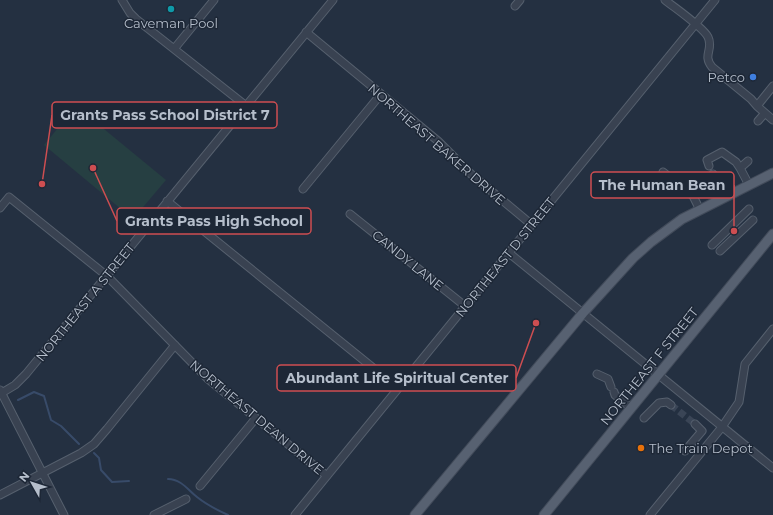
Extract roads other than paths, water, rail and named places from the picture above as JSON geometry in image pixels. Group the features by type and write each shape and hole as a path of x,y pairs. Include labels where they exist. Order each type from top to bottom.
{"main road":[{"path":"415,515 583,313 622,269 651,242 682,220 773,173"},
{"name":"NORTHEAST F STREET","path":"544,515 773,234"}],"street":[{"path":"122,0 130,13 136,19 245,105"},
{"path":"174,49 214,0"},
{"name":"NORTHEAST A STREET","path":"0,392 15,385 26,374 245,105 333,0"},
{"path":"665,0 703,31 709,40 710,45 707,58 708,62 773,120"},
{"name":"NORTHEAST D STREET","path":"295,515 715,0"},
{"name":"NORTHEAST BAKER DRIVE","path":"306,32 438,141 486,187 532,225"},
{"path":"757,106 773,86"},
{"path":"303,189 381,94"},
{"path":"758,120 765,113"},
{"path":"709,166 707,160 722,152 736,162 749,185"},
{"path":"740,168 748,161"},
{"path":"663,172 693,196 700,210"},
{"name":"NORTHEAST DEAN DRIVE","path":"0,208 9,197 106,276 208,379 327,476"},
{"path":"167,201 398,388"},
{"path":"712,245 749,209"},
{"name":"CANDY LANE","path":"350,214 465,306"},
{"path":"720,251 753,220"},
{"path":"509,253 773,468"},
{"path":"650,515 722,427 739,402 745,364 773,329"},
{"path":"0,495 81,453 94,444 175,345"},
{"path":"597,374 608,379 615,395 631,408"},
{"path":"0,392 62,514"},
{"path":"644,418 659,403 667,402 671,405"},
{"path":"200,486 256,418"},
{"path":"685,451 702,431 695,424"},
{"path":"154,515 186,499"}],"waterway":[{"path":"18,400 34,392 44,396 51,420 61,426 79,444"},
{"path":"94,453 99,458 101,470 112,482 129,481"},
{"path":"168,479 173,479 181,483 197,497 228,515"}],"tunnel":[{"path":"671,405 695,424"}],"place":[{"name":"Caveman Pool","path":"171,9"},
{"name":"Petco","path":"753,77"},
{"name":"Grants Pass High School","path":"93,168"},
{"name":"Grants Pass School District 7","path":"42,184"},
{"name":"The Human Bean","path":"734,231"},
{"name":"Abundant Life Spiritual Center","path":"536,323"},
{"name":"The Train Depot","path":"641,448"}]}
